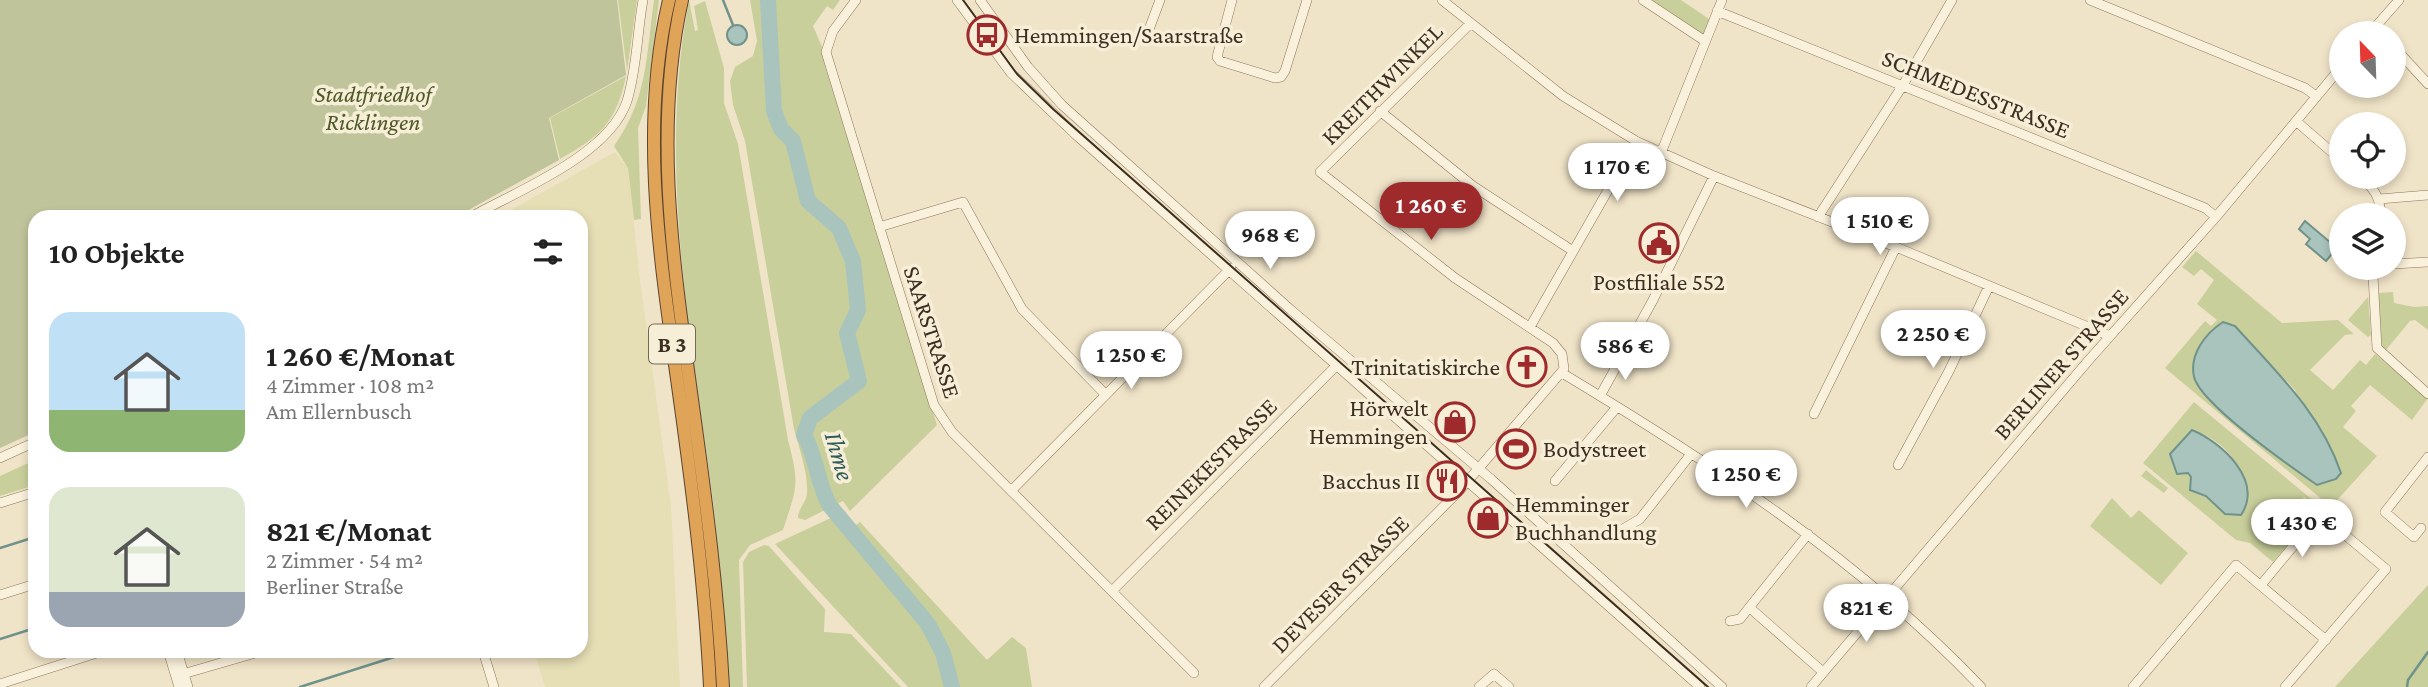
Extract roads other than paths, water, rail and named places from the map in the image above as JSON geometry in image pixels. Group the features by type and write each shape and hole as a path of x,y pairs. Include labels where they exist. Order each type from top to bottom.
{"highway":[{"name":"B 3","path":"669,0 659,60 654,171 665,292 695,515 710,687"},
{"name":"B 3","path":"682,0 672,59 668,116 671,228 706,501 723,687"}],"street":[{"path":"484,210 593,149 614,127 632,83 643,0"},
{"name":"SAARSTRASSE","path":"856,0 833,30 826,52 934,405 951,432 1194,673"},
{"path":"957,0 1011,73 1336,366 1472,476 1723,687"},
{"path":"979,0 1028,67 1062,105 1237,261 1700,687"},
{"path":"1148,32 1160,0"},
{"path":"1232,0 1217,57 1220,61 1275,78 1281,77 1285,71 1307,0"},
{"path":"1442,0 1563,96 1636,141 1714,176 1896,247 2110,336"},
{"path":"1643,0 1705,41"},
{"path":"1661,153 1722,0"},
{"path":"1818,217 1903,85 1952,0"},
{"path":"2090,0 2305,88 2316,96"},
{"path":"2382,21 2399,0"},
{"name":"SCHMEDESSTRASSE","path":"1717,11 2205,208 2216,217"},
{"name":"KREITHWINKEL","path":"1471,23 1320,172 1455,278 1530,327"},
{"path":"2406,60 2428,84"},
{"name":"BERLINER STRASSE","path":"1811,687 2110,336 2216,217 2329,81"},
{"path":"1380,111 1473,186 1573,251"},
{"path":"2296,121 2329,150"},
{"path":"1636,141 1530,327 1553,343 1562,354 1562,373 1691,454 1808,534 1931,635 1981,687"},
{"path":"1600,396 1653,300 1714,176"},
{"path":"2374,189 2379,203"},
{"path":"2379,200 2428,195"},
{"path":"879,227 963,202 1022,309 1106,395"},
{"path":"1814,415 1896,247"},
{"path":"1011,491 1237,261"},
{"path":"2406,263 2428,262"},
{"path":"2373,280 2377,348 2428,394"},
{"path":"1898,465 1950,371 1989,286"},
{"name":"REINEKESTRASSE","path":"1113,590 1336,366"},
{"name":"DEVESER STRASSE","path":"1264,687 1472,476 1562,373"},
{"path":"1555,481 1617,407"},
{"path":"0,458 28,445"},
{"path":"1623,530 1640,519 1691,454"},
{"path":"2421,528 2413,537 2385,512 2426,462"},
{"path":"0,503 28,494"},
{"path":"2261,585 2320,514 2386,569 2285,687"},
{"path":"1730,621 1741,619 1808,534"},
{"path":"2133,687 2236,565 2326,640"},
{"path":"0,595 28,586"},
{"path":"1750,607 1823,672"},
{"path":"0,684 81,658"},
{"path":"172,658 188,687"},
{"path":"178,658 179,687"},
{"path":"180,675 238,658"},
{"path":"484,658 494,687"},
{"path":"1479,687 1494,674 1509,687"}],"water":[{"path":"737,25 744,28 747,35 744,42 737,45 730,42 727,35 730,28"},
{"path":"2305,221 2329,241 2329,257 2326,261 2306,244 2310,239 2299,229"},
{"path":"2223,322 2235,326 2309,412 2332,451 2341,473 2336,479 2317,485 2248,434 2200,389 2193,368 2196,352 2205,338"},
{"path":"2192,430 2215,443 2236,464 2243,476 2247,502 2241,515 2225,514 2206,496 2190,490 2191,477 2188,473 2177,474 2170,454"}],"waterway":[{"path":"723,0 733,25"},
{"name":"Ihme","path":"768,0 774,111 781,129 793,141 808,201 839,228 853,261 858,310 847,333 859,381 810,418 804,435 830,506 928,624 943,653 952,687"},
{"path":"0,548 28,539"},
{"path":"0,639 28,630"},
{"path":"2407,687 2408,680 2428,652"},
{"path":"300,687 391,658"}],"tram line":[{"path":"963,0 1017,74 1053,109 1708,687"}],"place":[{"name":"Hemmingen/Saarstraße","path":"987,35"},
{"name":"Postfiliale 552","path":"1659,243"},
{"name":"Trinitatiskirche","path":"1527,367"},
{"name":"Hörwelt Hemmingen","path":"1455,422"},
{"name":"Bodystreet","path":"1516,449"},
{"name":"Bacchus II","path":"1447,481"},
{"name":"Hemminger Buchhandlung","path":"1488,518"}],"park label":[{"name":"Stadtfriedhof Ricklingen","path":"373,108"}]}
